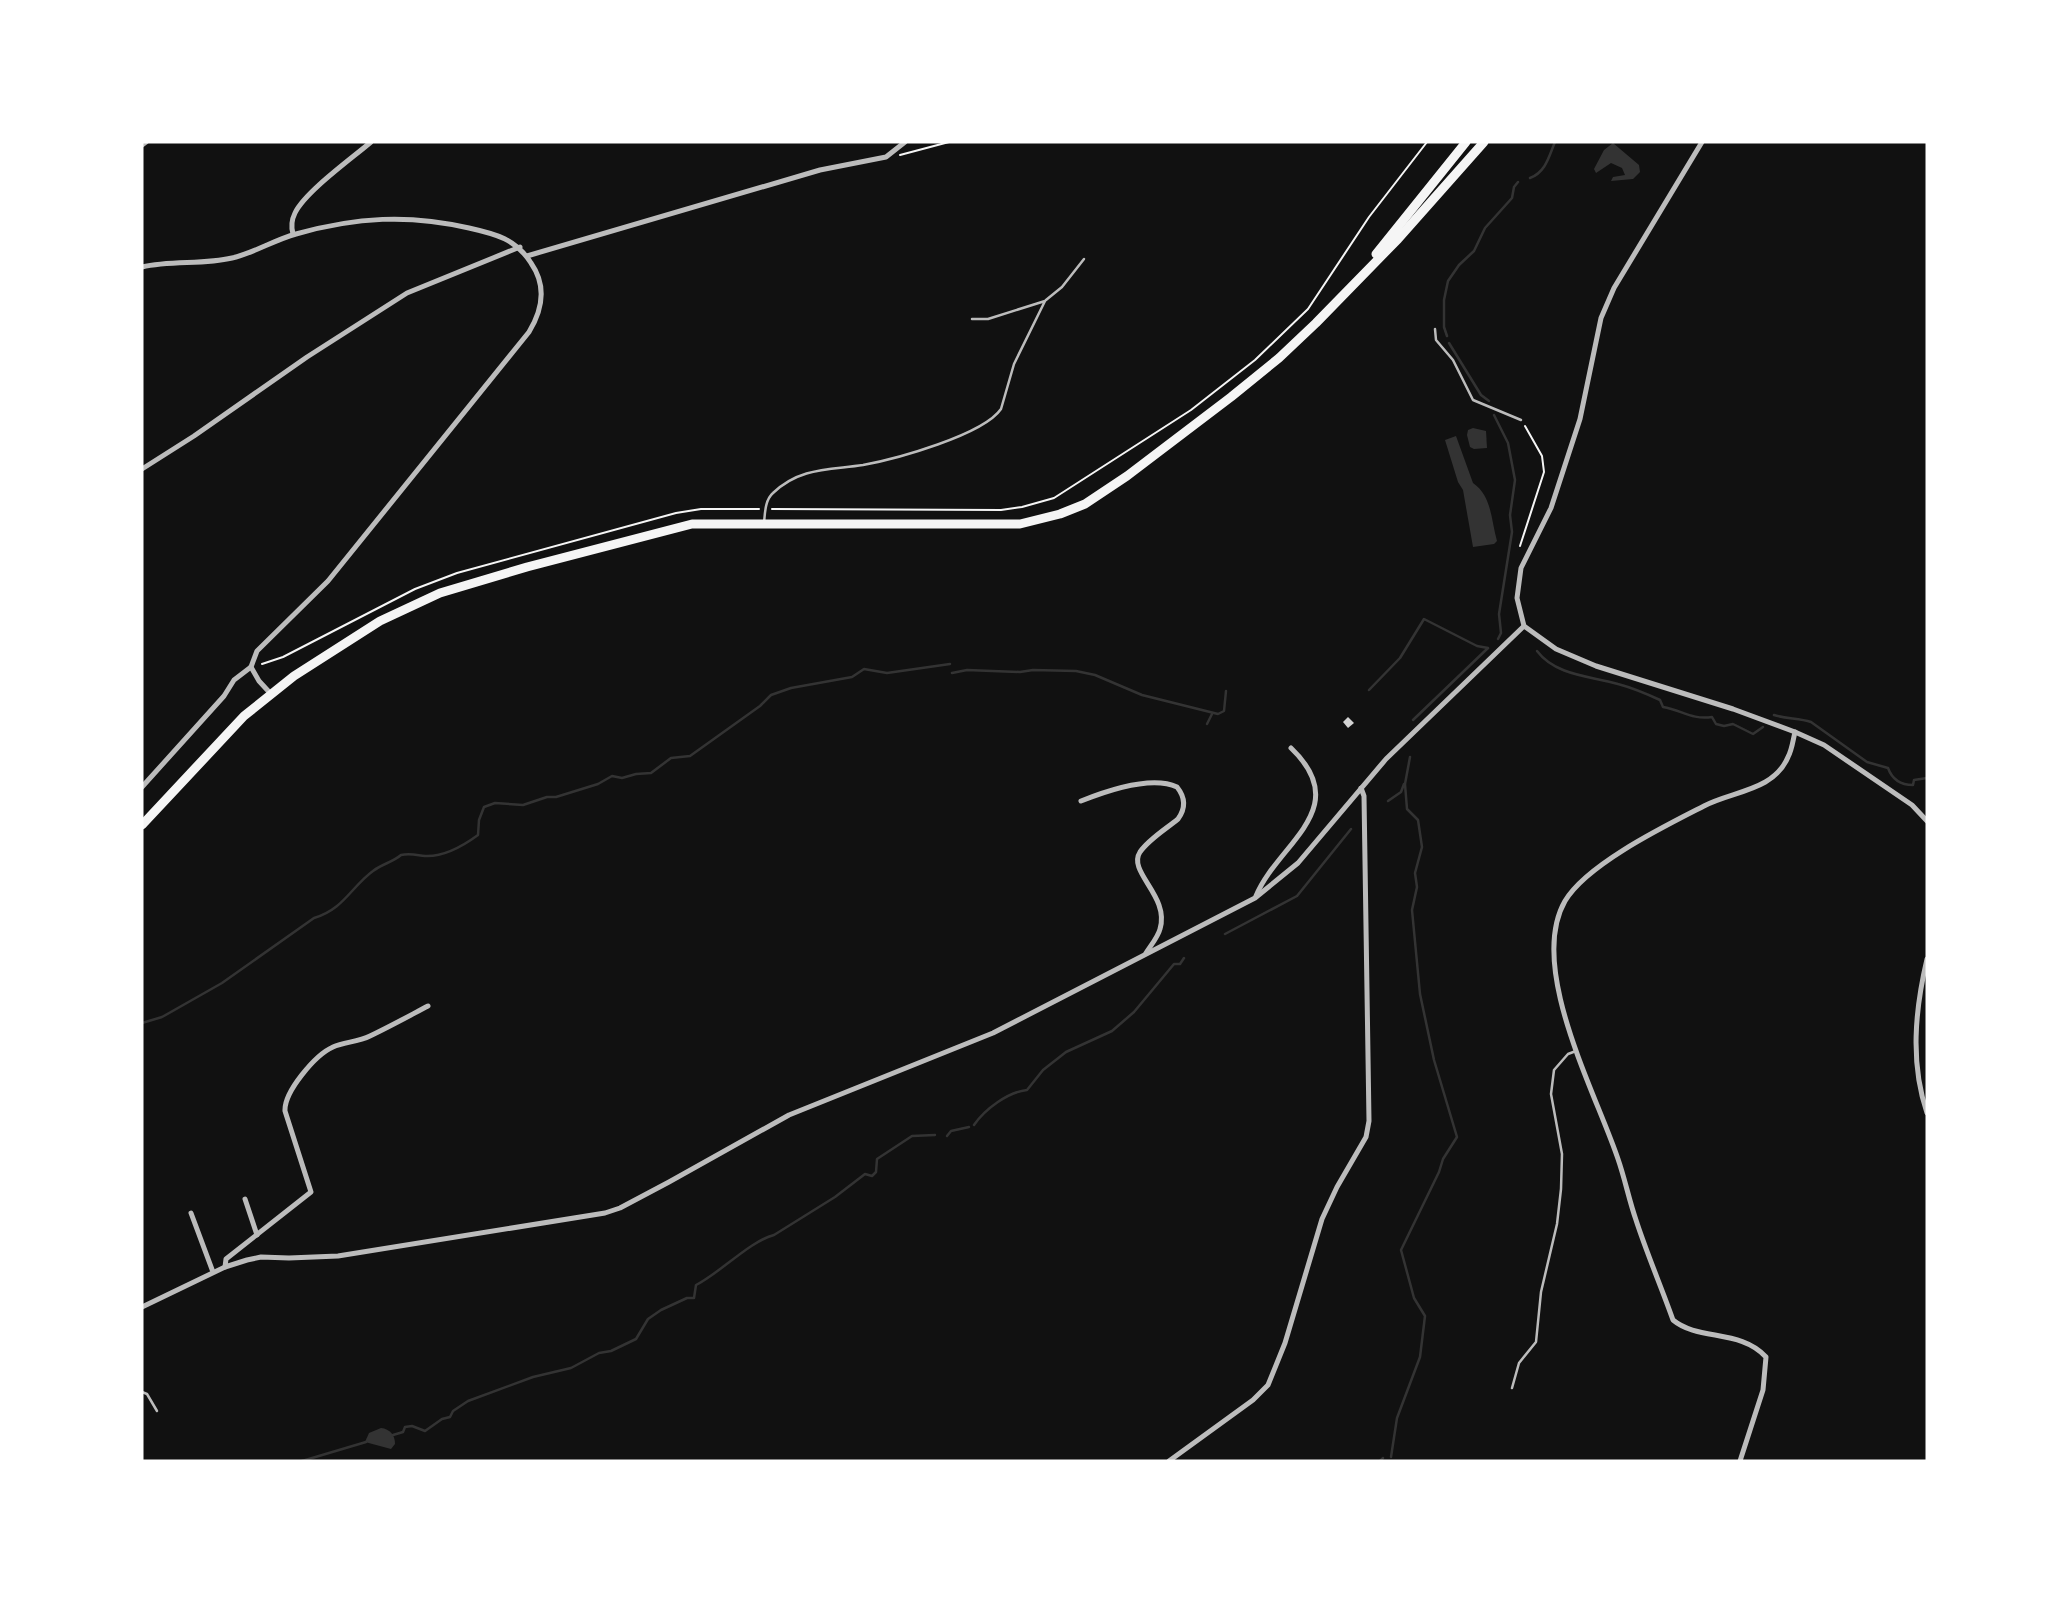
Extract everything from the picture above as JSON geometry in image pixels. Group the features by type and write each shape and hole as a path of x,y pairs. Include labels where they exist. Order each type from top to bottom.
{"main road":[{"path":"1349,288 1466,142"},
{"path":"142,825 244,716 271,694 307,667 380,621 440,593 676,527 708,523 1020,524 1060,514 1085,504 1115,485 1279,358 1398,239 1484,142"}],"street":[{"path":"142,145 146,142"},
{"path":"293,234 291,226 295,212 332,174 370,142"},
{"path":"527,256 820,170 892,153 905,142"},
{"path":"1702,142 1614,288 1601,318 1580,419 1551,508 1521,568 1517,598 1524,626 1556,649 1597,666 1795,732 1824,745 1912,805 1927,821"},
{"path":"142,267 233,258 293,234 348,222 406,218 436,220 507,238 520,247 534,267 542,294 539,314 529,332 336,571 257,651 251,667 234,680 224,696 142,787"},
{"path":"142,469 407,293 520,247"},
{"path":"142,1307 225,1267 261,1257 338,1256 577,1218 620,1208 789,1115 993,1033 1255,898 1298,863 1394,751 1524,626"},
{"path":"251,667 271,694"},
{"path":"1740,1461 1763,1390 1766,1357 1753,1345 1684,1326 1672,1320 1636,1221 1618,1157 1566,1020 1553,947 1554,926 1566,899 1588,877 1641,841 1713,801 1763,785 1775,776 1789,757 1795,732"},
{"path":"1255,898 1261,883 1310,821 1315,799 1311,776 1304,762 1291,748"},
{"path":"1081,801 1115,788 1164,782 1177,786 1184,799 1182,813 1178,819 1139,853 1137,860 1140,872 1160,902 1162,913 1160,930 1146,953"},
{"path":"1169,1461 1253,1400 1268,1385 1284,1343 1322,1219 1366,1137 1369,1121 1366,859 1362,788"},
{"path":"1927,959 1917,1002 1915,1025 1917,1062 1927,1113"},
{"path":"225,1267 226,1259 310,1192 285,1111 284,1102 288,1093 324,1052 333,1046 366,1038 428,1006"},
{"path":"244,1199 257,1235"},
{"path":"191,1213 214,1272"}],"lane":[{"path":"972,319 988,319 1045,301 1062,287 1084,259"},
{"path":"764,523 765,509 772,493 804,474 821,468 893,459 955,437 997,415 1014,364 1045,301"},
{"path":"1435,329 1436,340 1452,360 1473,400 1521,420"},
{"path":"1512,1388 1518,1363 1536,1342 1542,1292 1558,1212 1562,1154 1551,1094 1554,1070 1568,1054 1576,1051"},
{"path":"142,1392 147,1394 157,1411"}],"path":[{"path":"892,153 902,156 949,142"},
{"path":"1520,546 1544,472 1542,456 1521,420"}],"shaded area":[{"path":"1613,143 1639,165 1640,172 1633,179 1611,181 1613,177 1625,175 1622,168 1611,163 1596,173 1594,169 1604,150"},
{"path":"1473,428 1486,431 1487,448 1470,447 1467,435 1468,430"},
{"path":"1456,436 1473,483 1484,495 1490,509 1497,541 1494,544 1473,547 1463,490 1445,440"},
{"path":"381,1428 393,1435 395,1444 391,1449 365,1442 369,1433"}],"building":[{"path":"1348,717 1354,723 1348,728 1343,722"}],"waterway":[{"path":"1530,178 1543,168 1555,142"},
{"path":"1447,336 1444,327 1444,300 1448,281 1459,265 1474,251 1485,228 1512,198 1518,182"},
{"path":"1449,343 1481,395 1489,401"},
{"path":"1494,415 1508,443 1515,480 1510,515 1512,532 1499,614 1501,633 1498,639"},
{"path":"1369,690 1400,658 1424,619 1477,646 1488,648"},
{"path":"1413,720 1488,648"},
{"path":"1537,651 1554,666 1574,674 1634,689 1660,700 1663,707 1692,716 1712,717 1716,724 1733,724 1753,734 1763,727"},
{"path":"142,1023 162,1017 222,983 314,918 333,909 365,877 401,855 439,855 466,843 478,835 479,820 484,807 495,803 523,805 598,784 612,776 622,778 651,773 671,758 690,756 760,706 771,695 791,688 852,677 864,669 887,673 950,664"},
{"path":"952,673 967,670 1076,671 1095,675 1142,695 1218,714 1224,711 1226,691"},
{"path":"1207,724 1212,714"},
{"path":"1774,715 1811,722 1867,762 1888,768 1900,783 1913,785 1914,780 1927,778"},
{"path":"1391,1457 1397,1418 1420,1357 1425,1316 1414,1298 1401,1250 1443,1159 1457,1137 1434,1060 1420,994 1412,910 1417,887 1415,873 1422,847 1418,820 1407,809 1405,784 1410,757"},
{"path":"1388,801 1401,792 1404,784"},
{"path":"1225,934 1297,896 1351,829"},
{"path":"974,1125 998,1102 1027,1090 1043,1070 1066,1052 1112,1031 1134,1012 1174,964 1180,964 1184,958"},
{"path":"947,1136 951,1131 969,1127"},
{"path":"393,1435 412,1426 425,1431 442,1419 450,1417 453,1411 468,1401 533,1377 571,1368 599,1353 611,1351 636,1339 648,1319 687,1298 694,1298 696,1285 745,1250 835,1197 865,1174 872,1176 876,1172 877,1159 912,1136 935,1135"},
{"path":"302,1461 366,1442"},
{"path":"1380,1461 1383,1458"}]}
